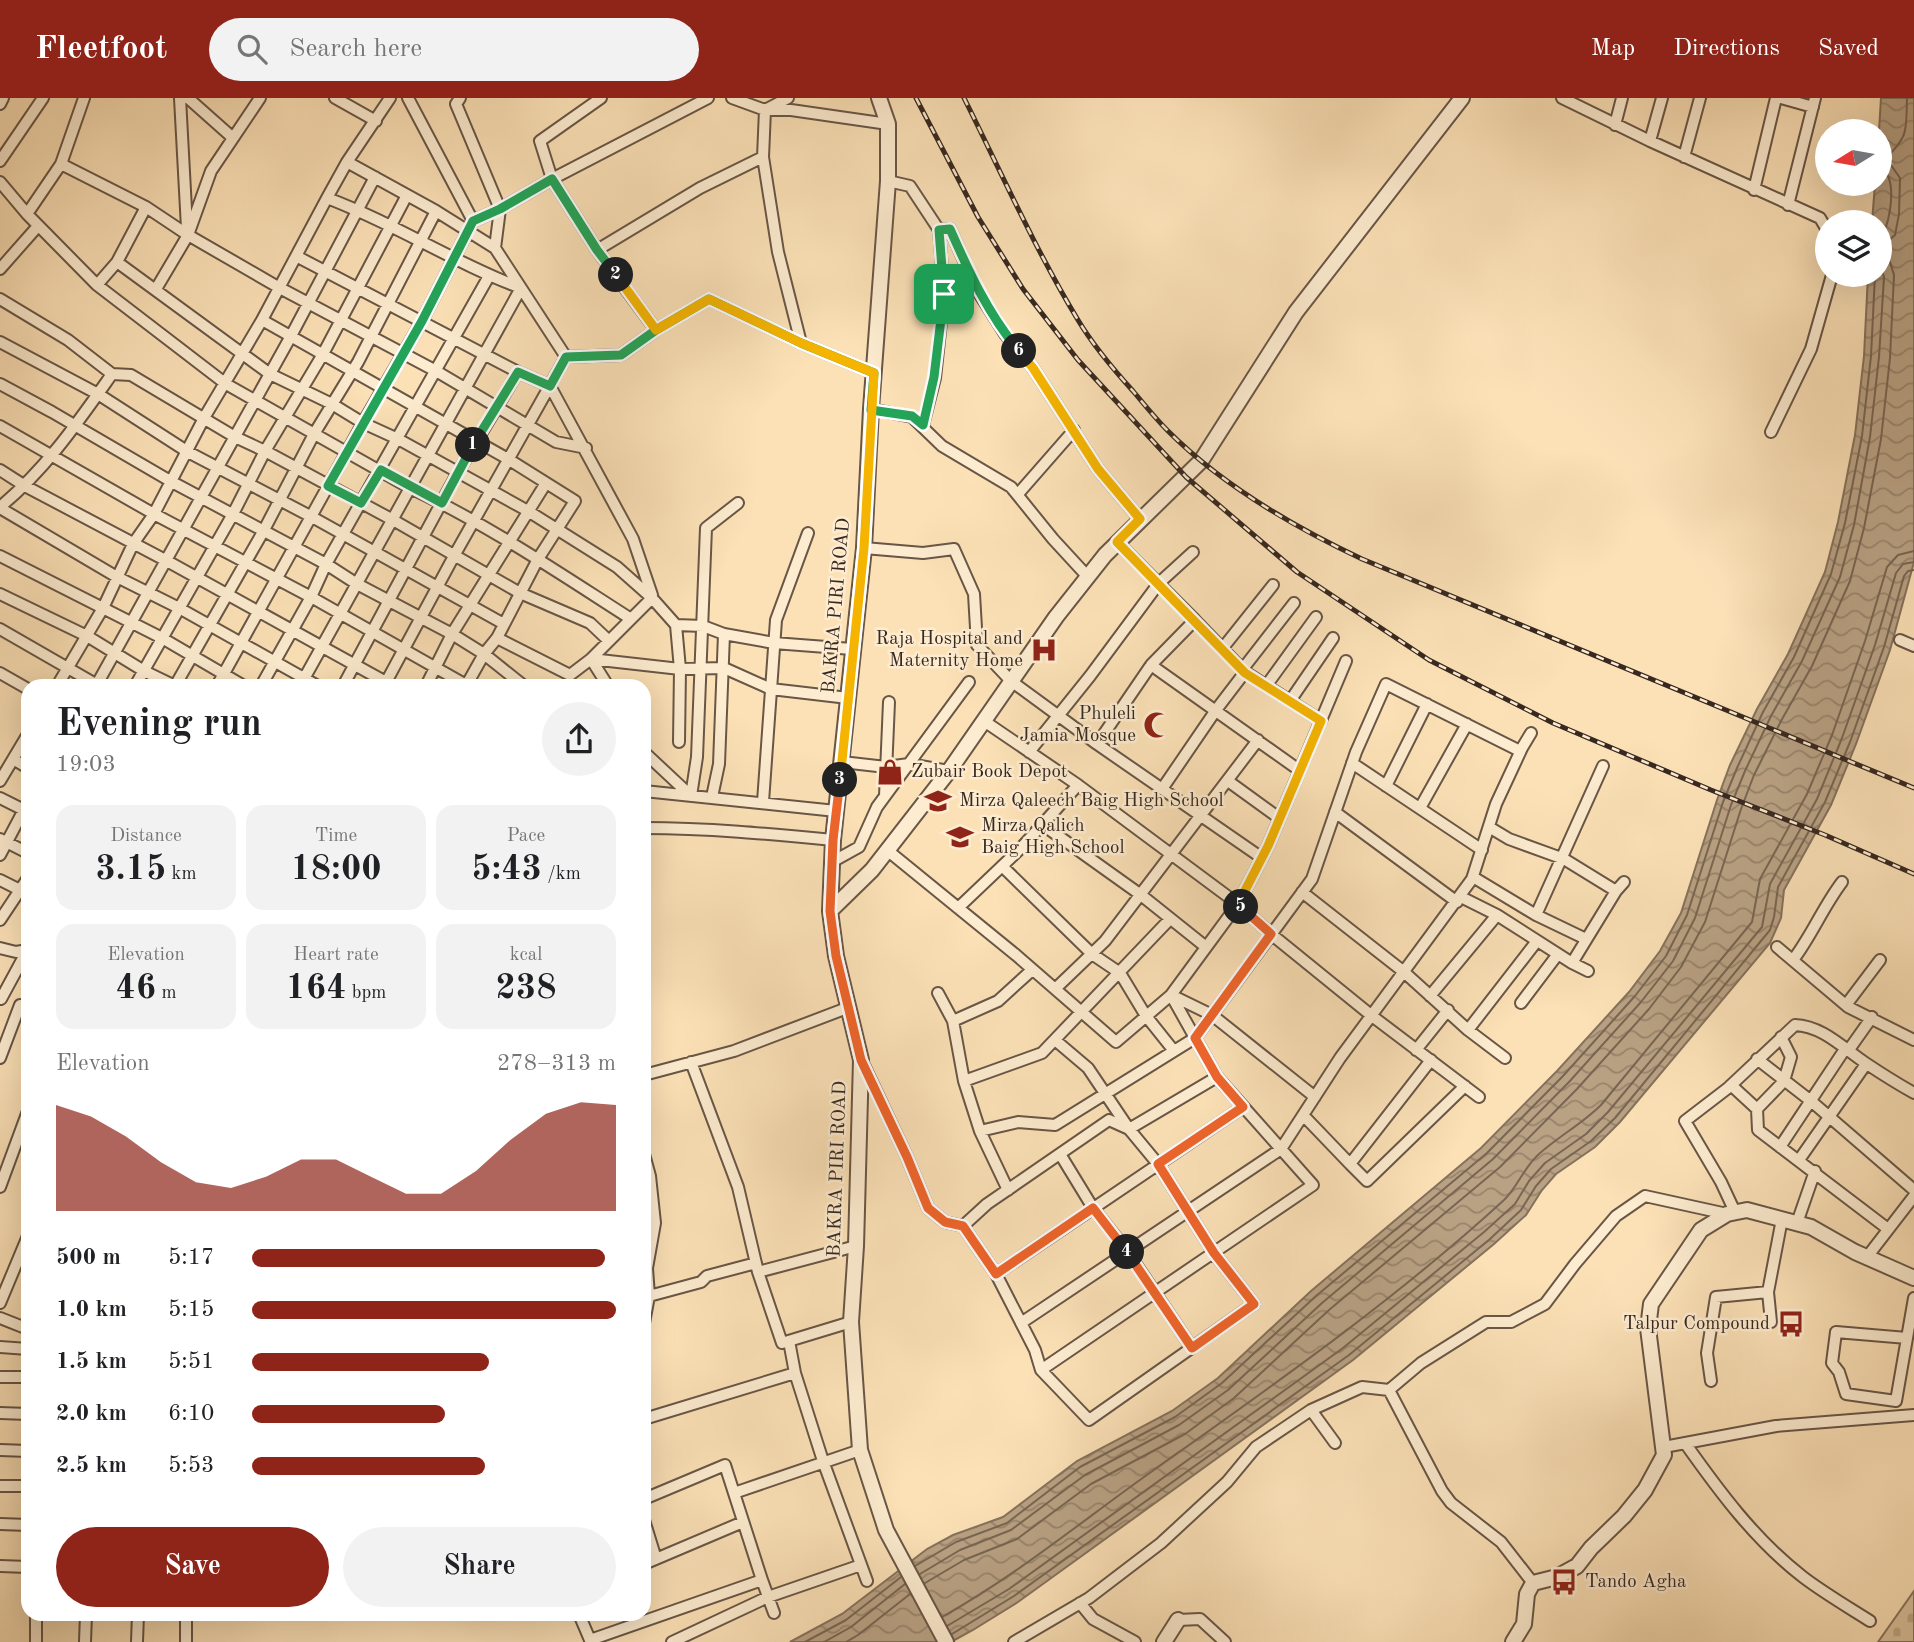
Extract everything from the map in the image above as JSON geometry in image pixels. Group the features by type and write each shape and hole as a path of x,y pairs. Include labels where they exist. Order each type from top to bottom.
{"street":[{"path":"0,104 3,98"},
{"path":"27,214 61,164 84,98"},
{"path":"180,98 188,235"},
{"path":"188,98 233,138"},
{"path":"156,289 188,235 211,171 260,98"},
{"path":"335,98 376,121"},
{"path":"62,679 103,608 133,544 172,482 204,418 262,320 347,162 390,98"},
{"path":"408,98 470,225"},
{"path":"460,98 456,104 500,209 495,248"},
{"path":"601,98 540,141 552,179 597,250 656,330"},
{"path":"221,679 422,321 470,225 688,103 708,98"},
{"path":"732,98 765,110 791,110 888,124"},
{"path":"759,98 765,110 763,157 778,252 801,343"},
{"path":"765,110 788,98"},
{"name":"BAKRA PIRI ROAD","path":"879,98 888,124 888,181 864,548 833,840 830,911 836,956 861,1060 856,1246 850,1322 860,1450 886,1530 946,1642"},
{"path":"830,911 872,870 949,771 1088,577 1117,542 1201,461 1296,312 1462,98"},
{"path":"1562,98 1582,103 1615,125 1815,216"},
{"path":"1615,125 1622,98"},
{"path":"1650,141 1662,98"},
{"path":"1684,157 1700,98"},
{"path":"1754,190 1778,98 1814,102 1788,205"},
{"path":"0,161 38,99"},
{"path":"597,250 700,188 763,157"},
{"path":"347,162 436,211 470,225 495,248 566,357"},
{"path":"61,164 146,207 188,235 278,287 436,371 556,442 586,448"},
{"path":"101,679 291,336 374,177"},
{"path":"888,181 910,186 939,230 944,294 934,377 923,425"},
{"path":"0,182 38,226 97,285 226,384 474,521 631,619"},
{"path":"139,679 233,514 284,417 323,354 407,195"},
{"path":"327,198 357,209 489,276 521,288"},
{"path":"97,285 117,262 146,207"},
{"path":"179,679 264,530 314,434 352,372 436,211"},
{"path":"0,269 38,226"},
{"path":"939,230 950,229 977,290 1005,334 1033,368 1098,469 1140,519"},
{"path":"296,256 387,305 550,386 633,539 652,598"},
{"path":"117,262 270,374 332,404 491,490 617,567 652,598 676,625 680,669 679,742"},
{"path":"265,679 311,597 326,564 489,276"},
{"path":"1771,432 1811,349 1829,287"},
{"path":"304,679 521,288"},
{"path":"0,299 68,340 112,374 131,374 235,437 393,520 520,593 590,623 609,641"},
{"path":"566,357 621,355 656,330 709,299 801,343 874,373"},
{"path":"262,320 508,459 575,501 538,559 498,638 484,654 471,679"},
{"path":"0,342 98,394 188,452 375,551 504,624"},
{"path":"391,679 404,648 454,556 566,357"},
{"path":"347,679 458,472 518,372"},
{"path":"112,374 76,426 25,486 0,507 117,577 179,608 275,663 298,679"},
{"path":"0,384 172,482 452,634 484,654 515,679"},
{"path":"871,410 912,416 942,446 1011,487 1052,539 1088,577"},
{"path":"0,426 154,514 404,648 455,679"},
{"path":"1018,494 1074,430"},
{"path":"0,470 379,679"},
{"path":"430,679 452,634 546,482"},
{"path":"691,796 697,757 706,528 738,503"},
{"path":"763,802 776,620 808,533"},
{"path":"1117,542 1244,671 1321,721"},
{"path":"864,548 923,553 954,549 974,594 977,645 1011,681 1262,858"},
{"path":"1028,752 1159,583 1193,552"},
{"path":"0,556 162,638 231,679"},
{"path":"1222,649 1273,585"},
{"path":"0,594 87,636 161,679"},
{"path":"498,638 570,675 591,659 652,598"},
{"path":"1162,789 1294,603"},
{"path":"1266,686 1316,618"},
{"path":"1097,744 1151,665 1195,620"},
{"path":"676,625 703,626 723,634 774,643 852,649"},
{"path":"0,629 85,679"},
{"path":"712,797 719,764 723,634"},
{"path":"1290,701 1333,638"},
{"path":"1900,640 1914,646"},
{"path":"591,659 680,669 724,668 771,689 848,698"},
{"path":"591,659 604,679"},
{"path":"887,850 1116,1042 1171,995 1238,904 1262,858 1346,661"},
{"path":"1151,665 1299,770"},
{"path":"0,673 21,685"},
{"path":"832,862 859,847 877,807 969,682"},
{"path":"980,1131 1018,1122 1055,1125 1195,1038 1312,879 1352,763 1386,684 1520,751"},
{"path":"885,796 889,702"},
{"path":"1386,786 1427,704"},
{"path":"984,721 1078,785 1238,904 1372,1016 1479,1097"},
{"path":"1420,808 1467,724"},
{"path":"1021,1323 1280,1149 1473,877 1496,804 1531,733"},
{"path":"1055,989 1105,941 1258,740"},
{"path":"0,781 21,746"},
{"path":"13,759 21,764"},
{"path":"651,759 691,796"},
{"path":"842,762 886,767 909,764 949,771"},
{"path":"1352,763 1482,850"},
{"path":"1536,915 1603,766"},
{"path":"1228,781 1279,818"},
{"path":"958,908 1043,825 1078,785"},
{"path":"651,792 836,811"},
{"path":"0,798 21,806"},
{"path":"1335,812 1459,900 1496,915 1588,971"},
{"path":"0,855 4,840 21,816"},
{"path":"1043,825 1141,895 1206,947"},
{"path":"1489,827 1509,839 1562,858 1616,891"},
{"path":"651,828 705,828 833,840"},
{"path":"4,840 21,849"},
{"path":"1002,866 1092,954 1120,973 1146,1016 1174,1051"},
{"path":"1473,877 1536,915 1586,939"},
{"path":"0,880 21,890"},
{"path":"1572,963 1624,882"},
{"path":"1793,960 1842,882"},
{"path":"1302,892 1404,972 1468,1030 1505,1058"},
{"path":"0,920 21,896"},
{"path":"1430,996 1496,915"},
{"path":"964,1081 1042,1053 1170,919"},
{"path":"1468,1030 1537,941"},
{"path":"1777,947 1846,1005 1914,1040"},
{"path":"0,948 16,953 21,952"},
{"path":"1521,1003 1558,954"},
{"path":"1846,1005 1880,960"},
{"path":"21,962 0,999 21,1006"},
{"path":"953,1021 998,1001 1032,970"},
{"path":"938,993 953,1021 964,1081 980,1131 1008,1190"},
{"path":"1171,995 1212,1015 1315,1097"},
{"path":"1041,1370 1313,1185 1217,1077 1171,995"},
{"path":"651,1073 734,1051 847,1008"},
{"path":"1416,1050 1448,1010"},
{"path":"0,1058 21,1013"},
{"path":"1780,1147 1872,1017"},
{"path":"1731,1213 1721,1182 1685,1121 1731,1085 1795,1025 1807,1025 1819,1030 1866,1064 1914,1093"},
{"path":"1757,1110 1784,1081 1791,1057 1781,1037"},
{"path":"861,1060 928,1208 945,1222 963,1226 996,1274 1041,1370 1089,1420 1254,1304 1214,1253 1158,1164 1129,1129 1088,1068 1055,1040"},
{"path":"1757,1059 1811,1101 1914,1190"},
{"path":"1350,1164 1431,1060"},
{"path":"691,1062 738,1187 757,1268 782,1343 850,1322"},
{"path":"1799,1160 1866,1064"},
{"path":"1129,1129 1217,1077"},
{"path":"1731,1085 1757,1110 1758,1130 1888,1229"},
{"path":"1303,1115 1367,1181 1465,1086"},
{"path":"996,1274 1243,1107"},
{"path":"963,1226 987,1204 1109,1120 1129,1129"},
{"path":"0,1187 21,1130"},
{"path":"1060,1154 1093,1208 1127,1251 1192,1348"},
{"path":"1797,1223 1815,1171"},
{"path":"651,1185 655,1223 651,1246"},
{"path":"1014,1642 1080,1603 1161,1543 1227,1482 1256,1447 1311,1410 1362,1387 1389,1390 1422,1363 1486,1322 1511,1322 1545,1304 1616,1216 1645,1196 1731,1213"},
{"path":"1867,1257 1914,1196"},
{"path":"1513,1642 1524,1624 1527,1594 1533,1583 1557,1577 1577,1566 1645,1490 1664,1455 1648,1328 1651,1304 1701,1230 1731,1213 1747,1210 1811,1227 1914,1278"},
{"path":"1770,1322 1768,1292 1782,1219"},
{"path":"651,1295 701,1282 707,1276 856,1246"},
{"path":"0,1303 21,1253"},
{"path":"1711,1381 1707,1353 1716,1297 1768,1292"},
{"path":"1907,1338 1836,1332 1832,1363 1839,1372 1846,1394 1896,1401 1914,1298"},
{"path":"0,1318 21,1326"},
{"path":"789,1341 795,1373 823,1461 867,1581"},
{"path":"0,1347 21,1348"},
{"path":"651,1417 795,1373"},
{"path":"0,1377 21,1377"},
{"path":"1389,1390 1442,1491 1451,1503 1501,1542 1533,1583"},
{"path":"1311,1410 1335,1443"},
{"path":"0,1413 21,1414"},
{"path":"1664,1447 1776,1426 1914,1415"},
{"path":"1685,1443 1720,1493 1758,1536 1802,1576 1870,1621"},
{"path":"0,1450 21,1451"},
{"path":"734,1493 860,1450"},
{"path":"651,1496 725,1465 774,1613"},
{"path":"0,1486 21,1486"},
{"path":"651,1561 743,1522"},
{"path":"0,1524 21,1525"},
{"path":"651,1543 656,1559"},
{"path":"672,1642 768,1597 861,1565"},
{"path":"0,1566 21,1567"},
{"path":"651,1619 762,1580"},
{"path":"1080,1603 1093,1619 1135,1642"},
{"path":"1164,1642 1178,1620 1200,1619 1225,1642"},
{"path":"36,1621 36,1642"},
{"path":"85,1642 86,1621"},
{"path":"137,1642 138,1621"},
{"path":"186,1621 186,1642"},
{"path":"582,1621 590,1640 644,1621"}],"green space":[{"path":"1914,1591 1914,1642 1878,1642"}],"water":[{"path":"1881,98 1914,98 1914,562 1890,650 1856,744 1831,805 1784,890 1781,918 1770,943 1620,1122 1595,1147 1556,1174 1526,1215 1494,1244 1353,1360 1018,1602 951,1642 790,1642 842,1614 927,1549 953,1535 1003,1517 1077,1461 1172,1411 1218,1378 1311,1291 1481,1148 1557,1071 1629,992 1660,951 1681,913 1730,765 1788,654 1825,572 1855,435 1864,356 1867,287 1892,287 1892,210 1873,210 1874,196 1892,196 1892,119 1880,119"}],"railway":[{"path":"916,98 978,217 1023,289 1078,360 1186,477 1297,572 1429,660 1553,723 1914,874"},
{"path":"964,98 1047,266 1090,339 1168,431 1235,487 1310,533 1362,559 1914,788"}],"place":[{"name":"Raja Hospital and Maternity Home","path":"1044,650"},
{"name":"Phuleli Jamia Mosque","path":"1157,725"},
{"name":"Zubair Book Depot","path":"890,772"},
{"name":"Mirza Qaleech Baig High School","path":"938,801"},
{"name":"Mirza Qalich Baig High School","path":"960,837"},
{"name":"Talpur Compound","path":"1791,1324"},
{"name":"Tando Agha","path":"1564,1582"}],"route":[{"path":"944,294 934,377 923,425 912,416 871,410 874,373 801,343 709,299 656,330 621,355 566,357 550,386 518,372 442,503 381,470 361,503 328,486 422,321 473,221 552,179 597,250 656,330 709,299 801,343 874,373 871,410 864,548 833,840 830,911 836,956 861,1060 928,1208 945,1222 963,1226 996,1274 1093,1208 1127,1251 1192,1348 1254,1304 1214,1253 1158,1164 1243,1107 1217,1077 1195,1038 1271,934 1238,904 1268,846 1321,721 1245,673 1117,542 1140,519 1098,469 1033,368 1005,334 977,290 950,229 939,230 944,294"}]}
